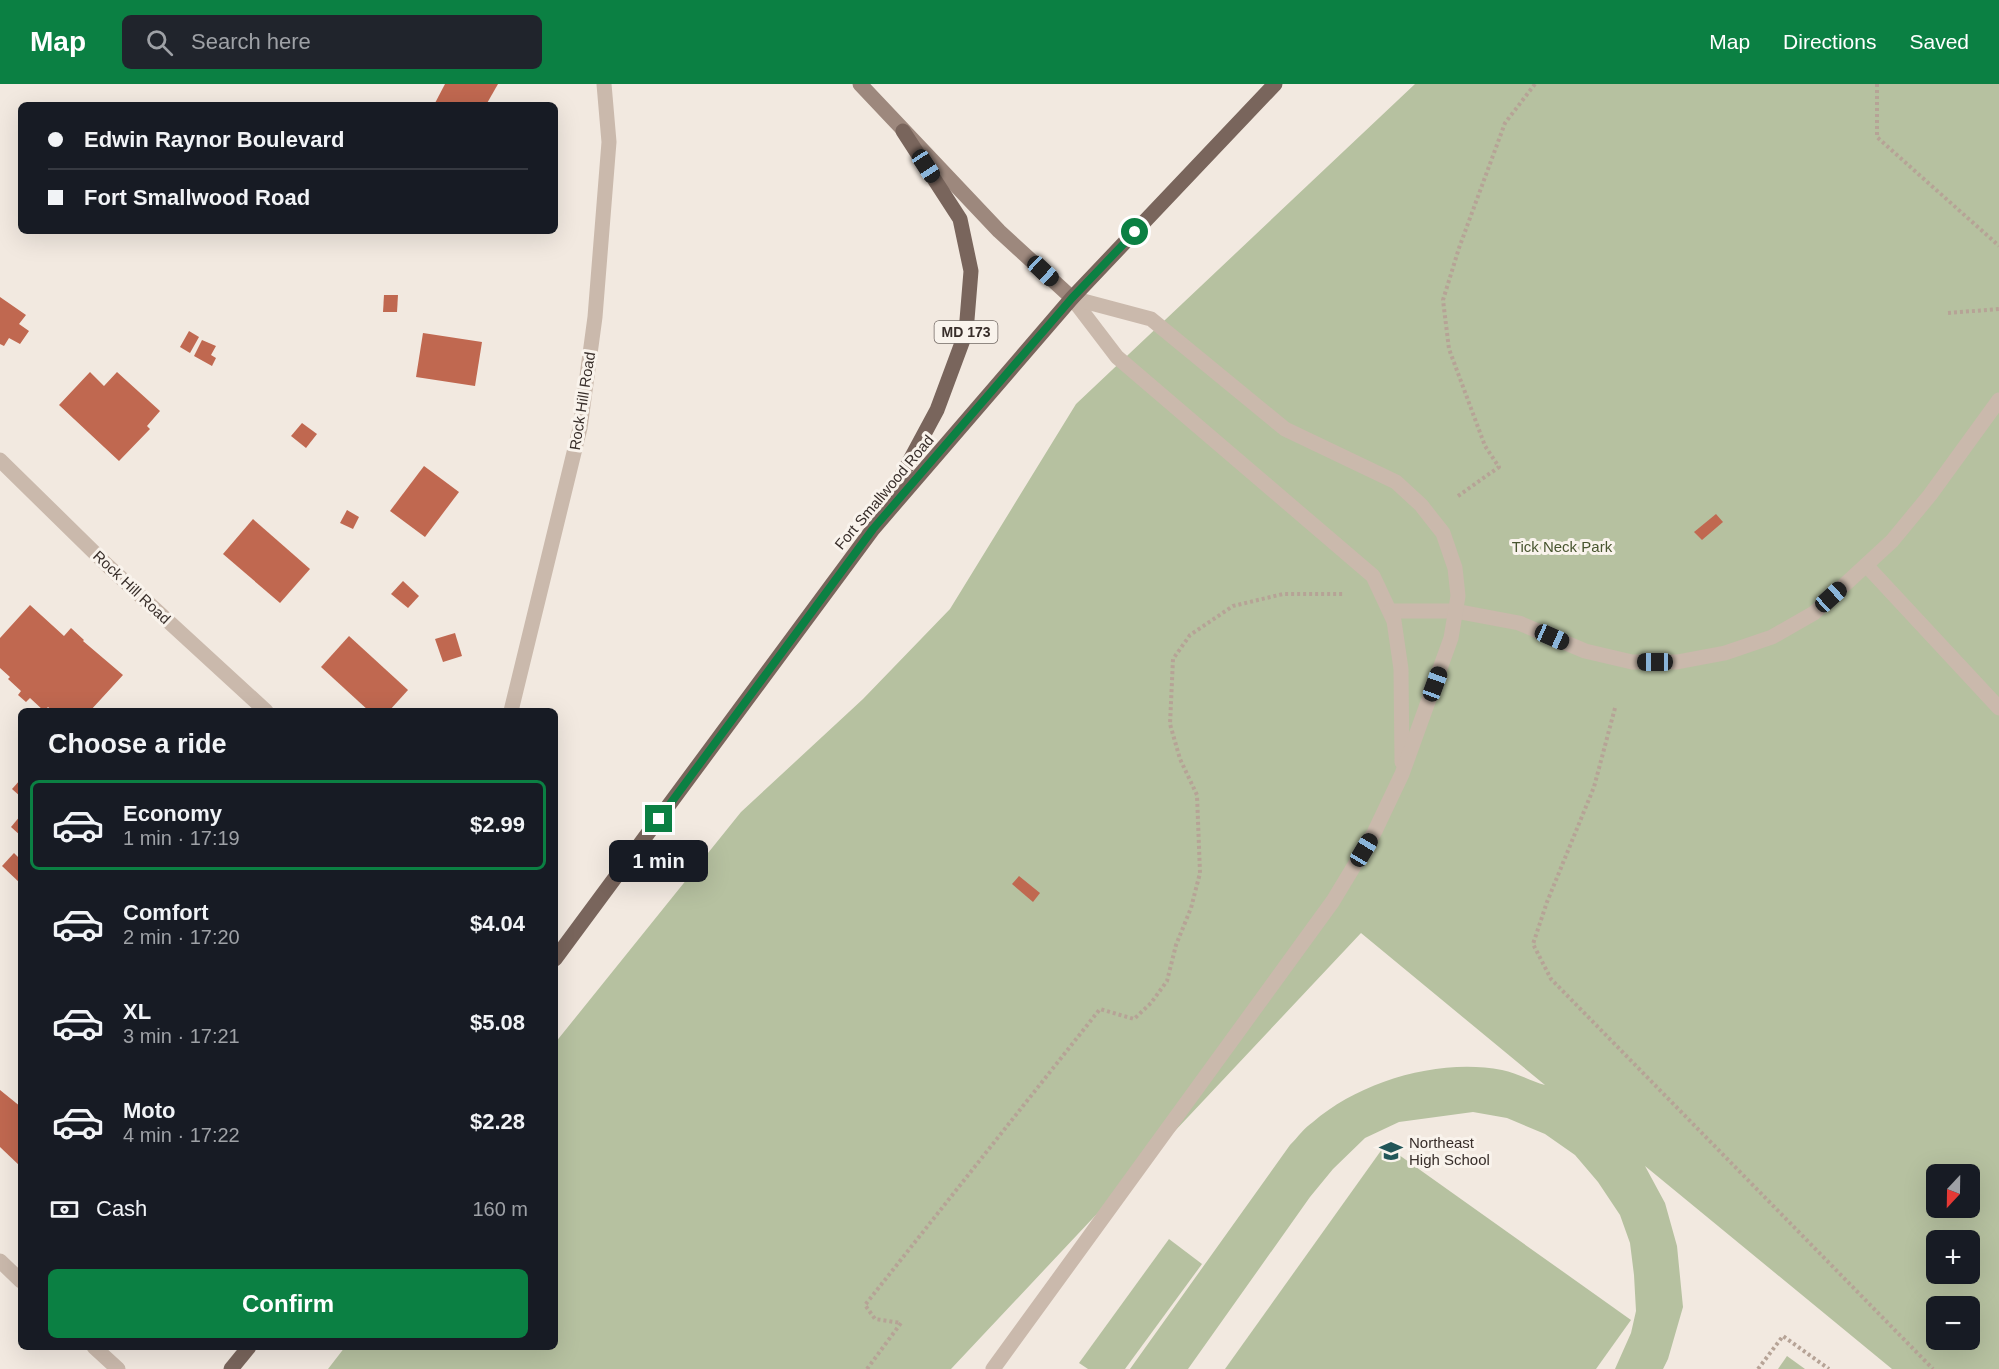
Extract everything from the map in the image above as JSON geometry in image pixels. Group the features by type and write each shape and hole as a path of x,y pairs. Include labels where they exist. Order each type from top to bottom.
{"main road":[{"name":"MD 173","path":"860,84 999,231 1072,298"},
{"name":"Fort Smallwood Road","path":"558,955 873,529 1072,298 1275,84"},
{"name":"MD 173","path":"873,529 941,399 966,332 971,271 960,219 903,131"},
{"path":"231,1369 247,1350"}],"street":[{"name":"Rock Hill Road","path":"512,708 580,428 596,317 609,142 604,84"},
{"path":"993,1369 1333,901 1374,833 1402,774 1451,638 1458,596 1455,568 1443,533 1421,505 1396,482 1285,429 1151,319 1072,298"},
{"path":"1072,298 1117,357 1373,576 1394,621 1401,669 1402,774"},
{"path":"1390,611 1455,611 1519,623 1585,651 1632,662 1677,662 1725,653 1772,637 1814,612 1892,541 1930,495 1999,400"},
{"name":"Rock Hill Road","path":"0,460 108,566 263,708"},
{"path":"1866,565 1999,708"},
{"path":"0,1261 18,1278"},
{"path":"97,1350 118,1369"}],"path":[{"path":"1458,496 1499,467 1485,447 1449,349 1443,300 1505,123 1534,84"},
{"path":"1877,84 1877,137 1999,246"},
{"path":"1948,313 1999,309"},
{"path":"867,1369 901,1323 875,1319 865,1305 1100,1009 1134,1018 1151,1003 1167,981 1176,945 1191,908 1200,873 1197,795 1180,759 1170,724 1173,659 1190,635 1233,606 1283,594 1344,594"},
{"path":"1615,708 1594,787 1546,902 1533,944 1551,979 1933,1369"},
{"path":"1758,1369 1782,1336 1829,1369"}],"green space":[{"name":"Tick Neck Park","path":"1415,84 1999,84 1999,1369 1892,1369 1645,1166 1665,1203 1677,1246 1683,1307 1663,1369 1615,1369 1631,1333 1636,1311 1630,1243 1620,1215 1598,1182 1575,1155 1545,1134 1507,1118 1473,1112 1399,1122 1365,1138 1333,1169 1310,1197 1188,1369 1130,1369 1290,1145 1307,1127 1332,1108 1377,1084 1427,1070 1453,1067 1502,1070 1545,1085 1361,933 951,1369 328,1369 343,1350 558,1350 558,1039 741,812 863,699 950,609 1076,404"},
{"path":"1385,1145 1631,1320 1596,1369 1225,1369"},
{"path":"1169,1239 1202,1264 1125,1369 1088,1369 1079,1363"},
{"path":"1787,1356 1805,1369 1778,1369"}],"building":[{"path":"445,84 498,84 488,102 436,102"},
{"path":"384,295 398,295 397,312 383,312"},
{"path":"0,297 26,315 19,324 29,331 20,344 9,338 4,346 0,344"},
{"path":"189,331 199,337 190,353 180,347"},
{"path":"423,333 482,342 475,386 416,377"},
{"path":"202,340 216,346 211,355 216,358 212,366 194,356"},
{"path":"90,372 104,386 117,372 160,411 147,426 150,429 119,461 59,405"},
{"path":"302,423 317,434 306,448 291,436"},
{"path":"424,466 459,492 425,537 390,511"},
{"path":"347,510 359,517 353,529 340,523"},
{"path":"1716,514 1723,522 1702,540 1694,532"},
{"path":"253,519 310,569 280,603 223,554"},
{"path":"403,581 419,596 408,608 391,594"},
{"path":"30,605 64,636 71,628 123,675 93,708 41,708 30,698 26,702 18,695 21,691 0,668 0,638"},
{"path":"455,633 462,656 443,662 435,639"},
{"path":"349,636 408,690 392,708 366,708 321,667"},
{"path":"18,782 18,794 12,789"},
{"path":"18,819 18,833 11,827"},
{"path":"14,853 18,857 18,881 2,866"},
{"path":"1019,876 1040,893 1033,902 1012,884"},
{"path":"0,1090 18,1105 18,1164 0,1147"}],"place":[{"name":"Northeast High School","path":"1391,1151"}],"route":[{"path":"659,819 873,529 1072,298 1135,232"}]}
